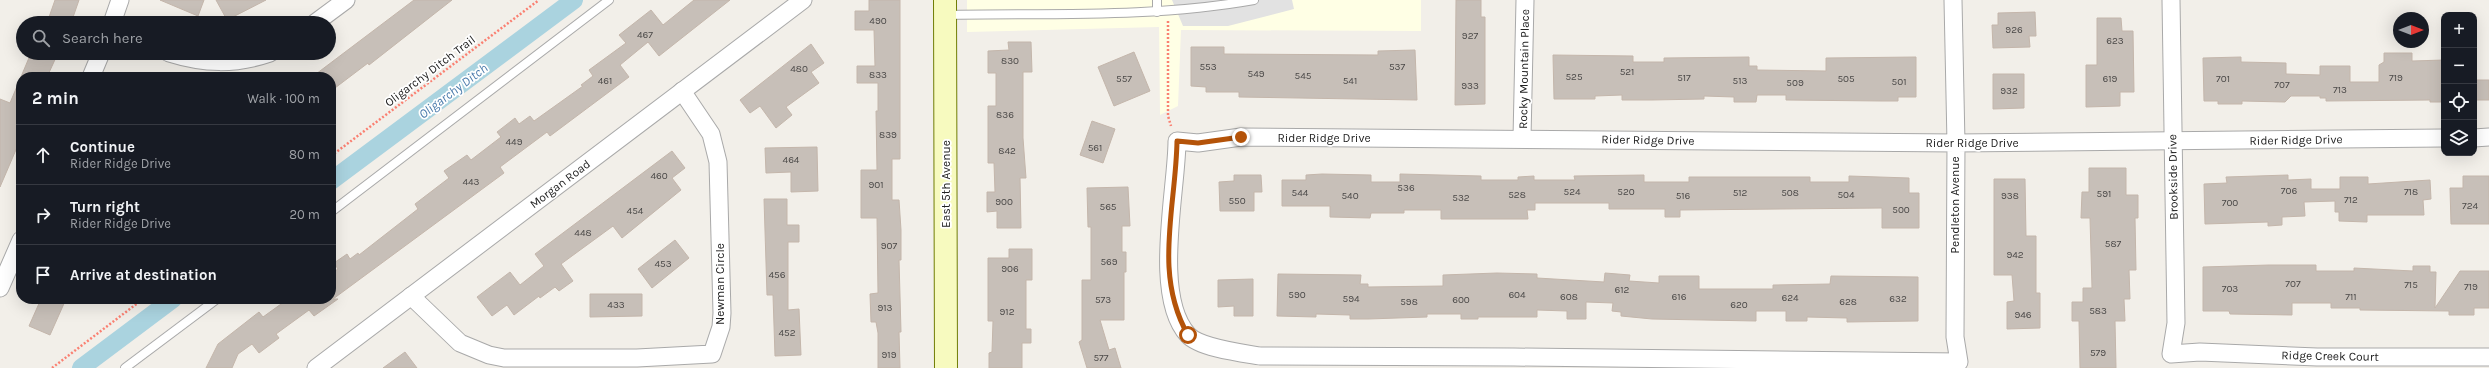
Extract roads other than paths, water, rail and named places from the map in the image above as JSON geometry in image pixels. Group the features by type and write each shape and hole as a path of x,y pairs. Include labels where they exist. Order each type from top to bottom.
{"street":[{"path":"114,16 120,0"},
{"path":"325,16 346,0"},
{"name":"Morgan Road","path":"316,368 804,0"},
{"name":"Rocky Mountain Place","path":"1522,138 1525,0"},
{"name":"Pendleton Avenue","path":"1414,362 1959,362 1955,337 1956,143 1952,0"},
{"name":"Brookside Drive","path":"2171,0 2176,323 2171,354"},
{"name":"East 5th Avenue","path":"945,8 946,368"},
{"path":"93,72 98,60"},
{"path":"191,60 221,63 236,60"},
{"name":"Newman Circle","path":"411,296 460,343 489,355 504,358 637,358 712,354 721,327 722,313 718,162 711,134 682,91"},
{"name":"Rider Ridge Drive","path":"1414,362 1260,356 1222,350 1188,335 1177,316 1169,286 1170,218 1177,162 1177,141 1198,143 1241,137 1522,138 1956,143 2441,138"},
{"path":"2477,138 2489,137"},
{"path":"0,288 16,251"},
{"name":"Ridge Creek Court","path":"2171,354 2200,352 2317,363 2489,357"}],"lane":[{"path":"336,208 609,0"},
{"path":"1157,0 1157,12"},
{"path":"945,8 1157,12 1212,8 1254,0"},
{"path":"125,368 210,304"}],"waterway":[{"name":"Oligarchy Ditch","path":"336,177 574,0"},
{"name":"Oligarchy Ditch","path":"81,368 166,304"}]}
